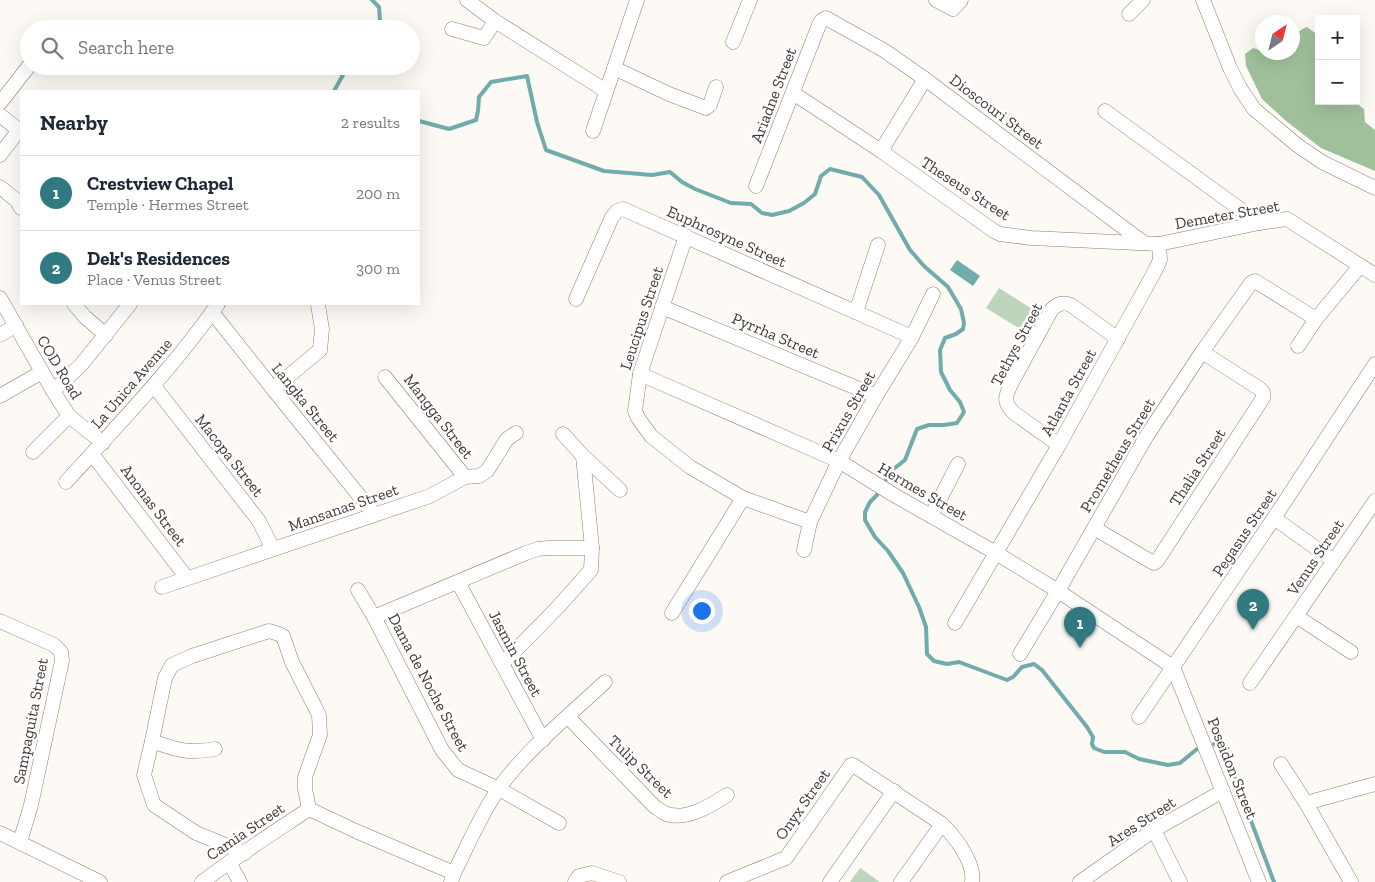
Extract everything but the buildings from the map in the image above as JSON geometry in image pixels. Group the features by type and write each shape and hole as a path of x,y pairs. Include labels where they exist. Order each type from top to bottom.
{"street":[{"path":"467,0 495,21 606,91"},
{"path":"733,42 750,0"},
{"path":"936,0 956,4"},
{"path":"1130,14 1143,0"},
{"path":"1203,0 1230,68 1254,109 1297,145 1322,162 1375,188"},
{"path":"593,130 614,68 632,2"},
{"name":"Dioscouri Street","path":"824,18 885,51 925,79 1144,243"},
{"name":"Ariadne Street","path":"756,186 819,25 824,18"},
{"path":"452,28 484,38 495,21"},
{"path":"614,68 669,94 706,108 710,105 716,87"},
{"path":"0,103 22,75"},
{"path":"882,151 925,79"},
{"name":"Theseus Street","path":"792,93 882,151 1000,234 1031,238 1159,244"},
{"path":"1106,110 1259,223"},
{"path":"0,115 20,131 0,155"},
{"path":"0,187 17,201 20,206"},
{"name":"Euphrosyne Street","path":"576,299 612,217 617,211 623,209 912,337"},
{"name":"Demeter Street","path":"1159,244 1284,219 1290,220 1375,275"},
{"name":"Leucipus Street","path":"686,236 640,374 634,411 651,436 669,451 690,467 744,498"},
{"name":"Atlanta Street","path":"955,623 1059,446 1156,269 1160,260 1159,244"},
{"path":"856,312 878,245"},
{"path":"1298,346 1316,319 1360,266"},
{"name":"Prometheus Street","path":"1020,654 1146,437 1202,352 1253,281 1316,319"},
{"name":"Prixus Street","path":"804,550 810,522 838,461 912,337 933,294"},
{"name":"COD Road","path":"0,298 69,416 103,443"},
{"name":"Tethys Street","path":"1059,446 1008,407 1006,401 1007,392 1015,376 1052,309 1057,304 1072,305 1118,339"},
{"path":"75,305 84,317 106,335"},
{"path":"53,390 81,366 129,305"},
{"path":"273,390 320,350 322,329 318,305"},
{"name":"Pyrrha Street","path":"662,307 876,396"},
{"name":"Langka Street","path":"215,308 273,390 374,514"},
{"name":"La Unica Avenue","path":"66,482 154,386 215,308"},
{"path":"0,335 16,326"},
{"name":"Thalia Street","path":"1094,528 1150,562 1154,563 1157,561 1263,398 1263,392 1260,389 1202,352"},
{"name":"Pegasus Street","path":"1139,717 1274,518 1375,364"},
{"path":"0,396 42,372"},
{"name":"Hermes Street","path":"640,374 838,461 894,496 996,552 1174,667"},
{"name":"Mangga Street","path":"385,377 465,477"},
{"name":"Macopa Street","path":"154,386 259,521 273,550"},
{"path":"33,452 69,416"},
{"name":"Mansanas Street","path":"162,587 430,496 465,477 479,476 487,471 507,440 516,433"},
{"path":"563,434 583,456 620,490"},
{"name":"Anonas Street","path":"92,454 187,578"},
{"path":"502,664 591,570 592,548 583,456"},
{"path":"931,516 958,464"},
{"path":"672,613 744,498 810,522"},
{"name":"Venus Street","path":"1250,683 1375,500"},
{"path":"1274,518 1334,561"},
{"path":"374,617 526,553 554,548 592,548"},
{"name":"Jasmin Street","path":"458,582 543,740"},
{"name":"Dama de Noche Street","path":"358,590 374,617 442,750 458,770 498,789 559,823"},
{"path":"1296,616 1351,652"},
{"name":"Sampaguita Street","path":"0,620 54,645 61,652 62,662 31,805 20,842"},
{"path":"245,853 196,834 154,805 144,775 165,678 172,665 192,656 269,631 282,636 292,662 319,715 320,736 305,777 309,809 452,878 498,789 525,756 605,682"},
{"name":"Poseidon Street","path":"1174,667 1259,882"},
{"name":"Tulip Street","path":"568,717 654,806 664,812 681,815 692,813 727,795"},
{"path":"152,742 176,750 197,753 215,750"},
{"path":"1281,764 1306,803 1351,882"},
{"name":"Onyx Street","path":"727,882 786,858 850,765 857,766 942,824 954,836 965,853 973,879 972,882"},
{"path":"1306,803 1375,784"},
{"path":"830,882 894,791"},
{"name":"Ares Street","path":"1080,882 1097,877 1154,830 1223,791"},
{"name":"Camia Street","path":"202,882 309,809"},
{"path":"901,882 942,824"},
{"path":"1154,830 1180,882"},
{"path":"0,833 20,842 84,878 100,882"},
{"path":"229,862 240,882"},
{"path":"577,879 592,874 619,882"}],"green space":[{"path":"1307,27 1315,33 1315,105 1359,105 1364,109 1365,122 1375,130 1375,171 1321,148 1286,121 1262,99 1246,66 1245,54 1253,48 1255,49 1255,60 1300,60 1300,31"},
{"path":"999,288 1037,312 1025,332 986,308"},
{"path":"860,868 880,882 850,882"}],"water":[{"path":"957,260 980,276 973,286 950,270"}],"waterway":[{"path":"372,0 379,7 380,20"},
{"path":"335,90 343,75"},
{"path":"420,121 449,129 476,120 479,97 491,82 527,76 537,122 546,150 604,171 652,175 670,172 682,182 695,189 731,203 751,204 762,213 772,215 789,211 804,203 815,194 821,176 830,169 862,177 879,195 910,250 924,266 948,287 961,309 964,323 963,329 945,338 940,350 941,372 950,390 960,402 964,412 957,423 929,425 917,429 905,460 891,471 865,512 865,520 875,537 888,551 903,573 919,607 926,627 927,654 934,661 947,664 959,662 1007,680 1013,677 1022,667 1034,664 1042,670 1087,727 1093,737 1092,744 1094,748 1104,752 1125,752 1139,759 1168,765 1180,763 1197,749"},
{"path":"1214,744 1223,749 1227,757 1274,882"}],"place":[{"name":"Dek's Residences","path":"1253,630"},
{"name":"Crestview Chapel","path":"1080,648"}]}
